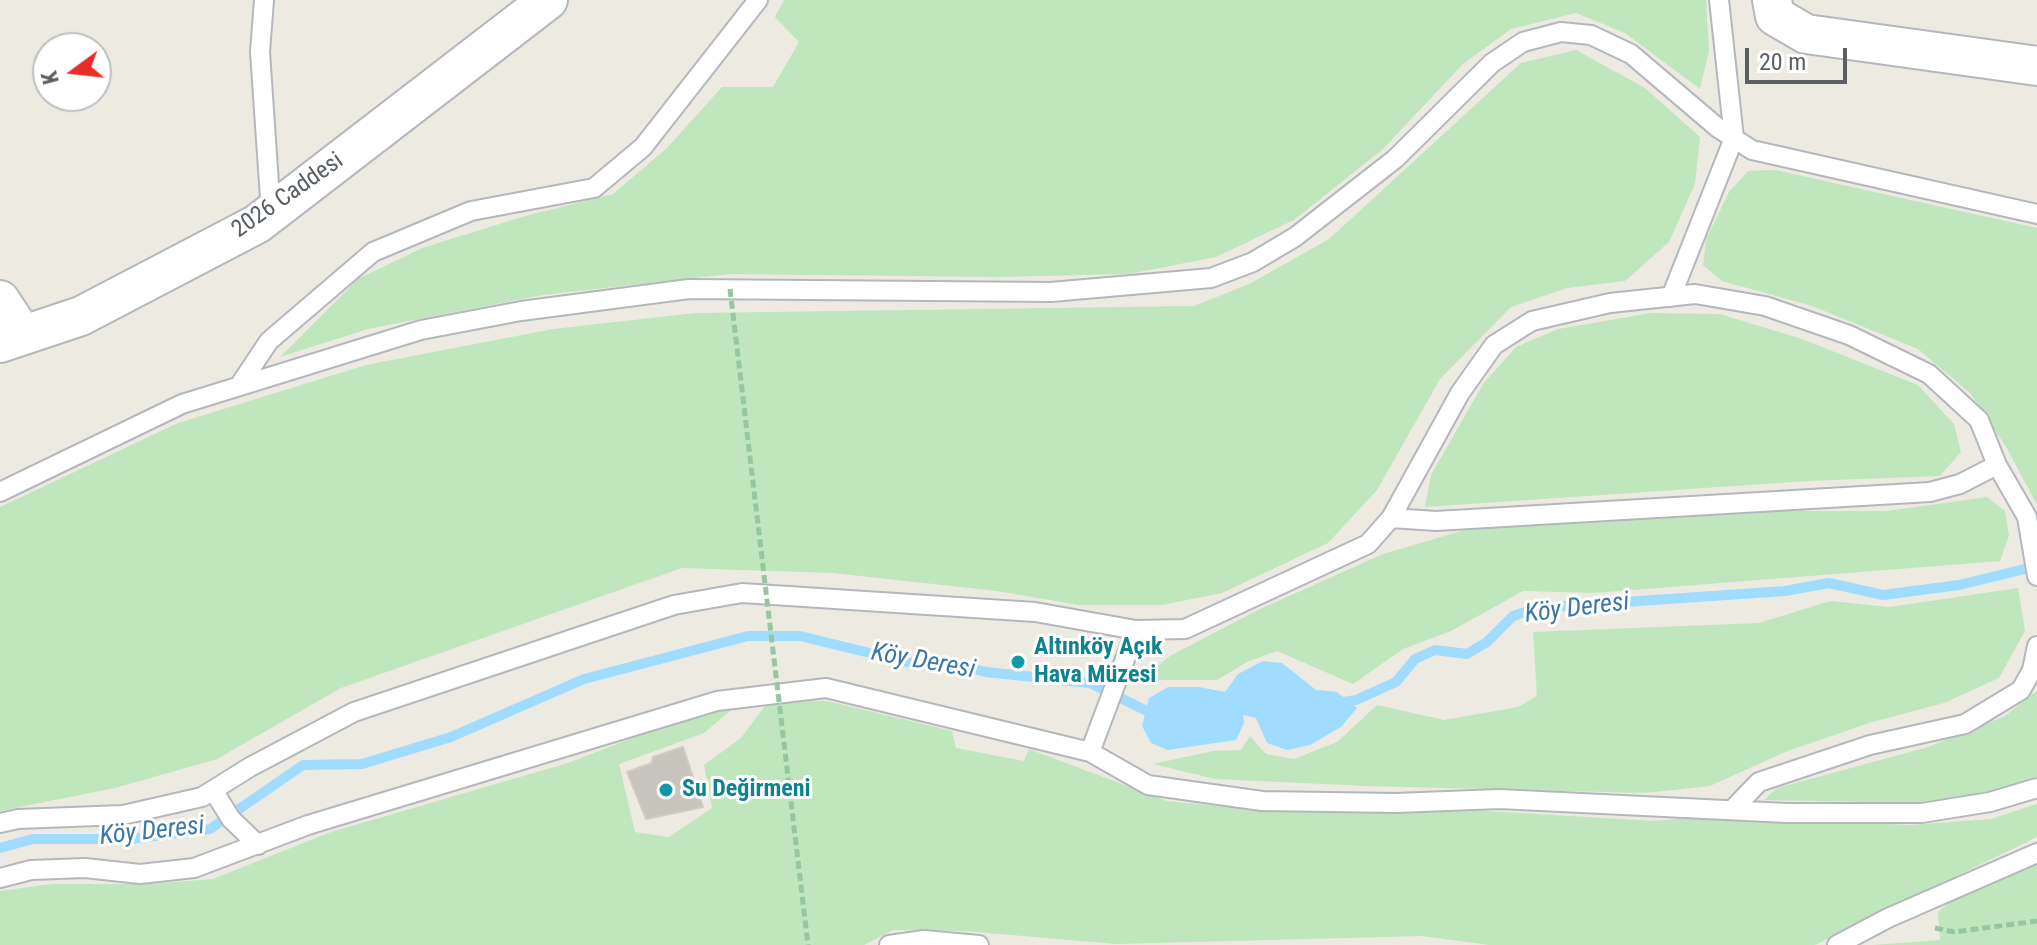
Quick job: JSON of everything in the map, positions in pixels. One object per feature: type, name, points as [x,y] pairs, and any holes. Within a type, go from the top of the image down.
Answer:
[{"type":"street","name":"2026 Caddesi","points":[[12,339],[81,316],[257,224],[548,0]]},
{"type":"street","points":[[1772,0],[1775,16],[1806,34],[2037,66]]},
{"type":"street","points":[[0,300],[12,339]]},
{"type":"lane","points":[[264,0],[260,52],[271,213]]},
{"type":"lane","points":[[239,386],[269,341],[373,252],[471,211],[594,188],[643,147],[758,0]]},
{"type":"lane","points":[[1671,297],[1734,138],[1719,0]]},
{"type":"lane","points":[[0,492],[182,404],[421,330],[521,311],[689,289],[1051,292],[1211,278],[1253,262],[1295,237],[1395,159],[1492,63],[1523,42],[1561,32],[1591,35],[1631,54],[1752,150],[2037,214]]},
{"type":"lane","points":[[0,823],[18,819],[123,815],[202,797],[354,712],[674,605],[742,593],[1035,612],[1136,630],[1185,629],[1368,544],[1391,518],[1460,393],[1494,345],[1532,321],[1610,303],[1695,294],[1765,306],[1849,335],[1929,374],[1979,420],[1997,465],[2027,517],[2037,576]]},
{"type":"lane","points":[[1391,518],[1436,521],[1930,492],[1960,484],[1997,465]]},
{"type":"lane","points":[[1090,752],[1136,630]]},
{"type":"lane","points":[[1733,809],[1759,782],[1870,745],[1965,724],[2021,690],[2032,670],[2037,646]]},
{"type":"lane","points":[[0,878],[31,870],[85,868],[140,874],[194,868],[308,825],[717,701],[826,688],[1090,752],[1148,785],[1262,801],[1396,803],[1499,799],[1922,813],[1990,802],[2037,788]]},
{"type":"lane","points":[[213,790],[231,819],[258,845]]},
{"type":"lane","points":[[1837,945],[1888,918],[2037,853]]},
{"type":"lane","points":[[889,945],[924,940],[979,945]]},
{"type":"path","points":[[730,289],[808,945]]},
{"type":"path","points":[[1888,918],[1954,932],[2037,921]]},
{"type":"green space","points":[[784,0],[1706,0],[1709,51],[1700,89],[1625,33],[1576,13],[1511,29],[1463,64],[1383,149],[1294,220],[1216,257],[1129,274],[998,277],[730,274],[543,295],[368,329],[280,357],[358,279],[422,248],[522,217],[613,194],[667,148],[722,87],[773,87],[799,42],[775,17]]},
{"type":"green space","points":[[1576,50],[1645,88],[1700,137],[1695,184],[1669,242],[1625,281],[1567,288],[1511,307],[1440,379],[1377,490],[1328,543],[1222,593],[1162,605],[1079,605],[997,591],[833,573],[682,568],[341,688],[217,759],[115,788],[0,811],[0,507],[178,423],[366,365],[553,329],[696,313],[1194,306],[1249,284],[1329,239],[1521,63]]},
{"type":"green space","points":[[1775,170],[2037,228],[2037,505],[2008,450],[1971,394],[1918,349],[1812,306],[1722,281],[1703,265],[1706,239],[1729,192],[1748,171]]},
{"type":"green space","points":[[1651,313],[1720,314],[1802,339],[1918,385],[1954,424],[1961,452],[1940,476],[1808,481],[1425,507],[1431,475],[1483,384],[1516,347],[1558,329]]},
{"type":"green space","points":[[1987,497],[2005,511],[2009,535],[2000,561],[1594,593],[1523,591],[1451,631],[1403,649],[1353,684],[1277,651],[1247,662],[1217,680],[1140,680],[1170,656],[1258,610],[1383,554],[1475,527],[1773,511],[1887,511]]},
{"type":"green space","points":[[2018,588],[2025,631],[1999,678],[1944,703],[1872,722],[1785,752],[1710,786],[1645,793],[1365,786],[1215,779],[1153,764],[1213,751],[1241,750],[1250,736],[1266,754],[1294,759],[1337,742],[1377,705],[1444,720],[1518,707],[1537,696],[1533,632],[1759,623],[1830,601],[1890,607]]},
{"type":"green space","points":[[2037,691],[2037,778],[1991,793],[1927,803],[1764,800],[1777,788],[1928,747],[2005,716]]},
{"type":"green space","points":[[790,701],[827,701],[952,731],[956,748],[1024,761],[1029,749],[1167,801],[1264,810],[1472,810],[1653,821],[1713,816],[1910,825],[1991,819],[2037,804],[2037,837],[1815,945],[1489,945],[1422,936],[1116,944],[964,931],[893,930],[864,945],[0,945],[0,891],[52,884],[146,884],[213,879],[331,832],[568,763],[648,732],[735,707],[704,733],[619,764],[635,832],[669,837],[712,808],[704,765],[741,738],[764,707]]},
{"type":"green space","points":[[2037,858],[2037,945],[1872,945],[1940,940],[1938,912],[1961,893]]},
{"type":"water","points":[[1263,661],[1282,663],[1316,690],[1337,692],[1357,708],[1341,727],[1310,745],[1287,750],[1267,743],[1256,718],[1243,715],[1244,723],[1236,740],[1168,750],[1151,743],[1142,726],[1149,698],[1168,687],[1199,687],[1225,692],[1238,674]]},
{"type":"building","name":"Su Değirmeni","points":[[683,747],[703,807],[646,819],[627,772],[652,763],[653,757]]},
{"type":"waterway","name":"Köy Deresi","points":[[1337,703],[1356,700],[1396,682],[1415,659],[1435,650],[1467,654],[1487,642],[1513,616],[1537,608],[1785,591],[1829,583],[1883,595],[1959,585],[2037,566]]},
{"type":"waterway","name":"Köy Deresi","points":[[0,848],[33,839],[130,839],[210,829],[303,765],[362,764],[451,737],[584,679],[748,636],[800,636],[915,664],[946,662],[986,672],[1090,683],[1149,712],[1159,712]]},
{"type":"place","name":"Altınköy Açık Hava Müzesi","points":[[1018,662]]},
{"type":"place","name":"Su Değirmeni","points":[[666,790]]}]
